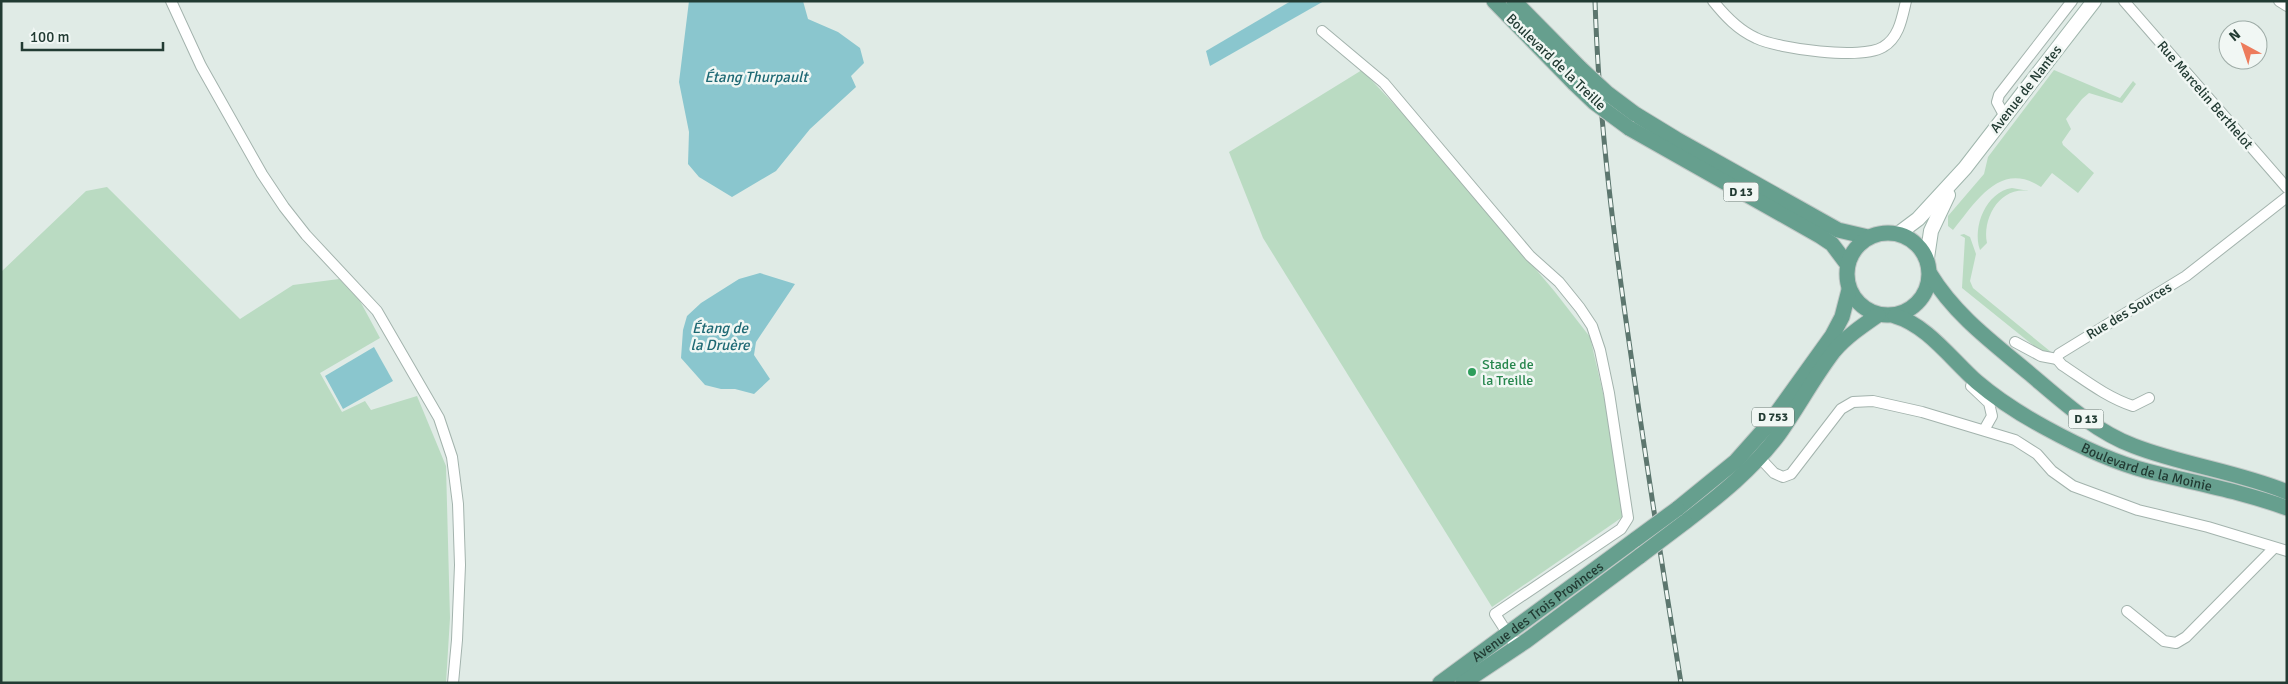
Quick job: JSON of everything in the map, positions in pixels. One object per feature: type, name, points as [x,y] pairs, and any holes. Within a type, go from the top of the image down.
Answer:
[{"type":"main road","name":"Boulevard de la Treille","points":[[1494,1],[1595,103],[1676,139],[1838,230],[1868,237]]},
{"type":"main road","name":"Boulevard de la Treille","points":[[1514,1],[1607,93],[1632,121],[1820,236],[1832,244],[1847,264]]},
{"type":"main road","name":"Avenue de Nantes","points":[[1898,234],[1918,219],[1958,177],[2094,1]]},
{"type":"main road","name":"Avenue de Nantes","points":[[1927,258],[1931,231],[1941,207],[1958,177]]},
{"type":"main road","points":[[1879,234],[1898,234],[1908,238],[1927,258],[1930,274],[1927,288],[1920,301],[1909,310],[1896,316],[1878,315],[1857,302],[1849,290],[1846,275],[1847,264],[1855,248],[1868,237],[1879,234]]},
{"type":"main road","name":"Boulevard de la Moinie","points":[[1930,274],[1951,306],[1972,326],[2068,406],[2103,432],[2132,446],[2163,457],[2283,490]]},
{"type":"main road","name":"Avenue des Trois Provinces","points":[[1440,683],[1677,509],[1736,461],[1768,425],[1832,336],[1842,317],[1849,290]]},
{"type":"main road","name":"D 753","points":[[1759,457],[1778,434],[1835,350],[1858,329],[1878,315]]},
{"type":"main road","name":"Boulevard de la Moinie","points":[[1896,316],[1918,325],[1979,383],[2019,412],[2048,429],[2107,457],[2146,471],[2234,492],[2287,508]]},
{"type":"main road","name":"Avenue des Trois Provinces","points":[[1463,683],[1526,641],[1685,522],[1733,483],[1759,457]]},
{"type":"street","points":[[171,1],[202,66],[262,174],[306,235],[377,311],[439,418],[452,457],[458,504],[460,565],[453,683]]},
{"type":"street","points":[[1713,1],[1730,21],[1758,40],[1787,47],[1853,53],[1874,51],[1889,42],[1901,24],[1906,1]]},
{"type":"street","points":[[2005,117],[1997,102],[1999,95],[2072,1]]},
{"type":"street","name":"Rue Marcelin Berthelot","points":[[2124,1],[2287,188]]},
{"type":"street","points":[[2279,1],[2287,6]]},
{"type":"street","points":[[1322,31],[1384,82],[1530,256],[1576,301],[1592,326],[1600,350],[1609,393],[1628,518],[1621,529],[1495,614],[1512,642],[1526,641]]},
{"type":"street","name":"Rue des Sources","points":[[2057,359],[2061,351],[2186,276],[2287,197]]},
{"type":"street","points":[[2015,342],[2041,356],[2057,359],[2101,392],[2121,402],[2132,406],[2149,398]]},
{"type":"street","points":[[1944,351],[1953,368],[1989,403],[1992,416],[1984,430]]},
{"type":"street","points":[[1759,457],[1774,473],[1782,477],[1791,474],[1841,409],[1853,402],[1874,401],[1922,412],[2015,440],[2038,454],[2052,471],[2073,486],[2138,510],[2208,527],[2287,551]]},
{"type":"street","points":[[2127,611],[2164,641],[2176,644],[2186,637],[2274,548]]},
{"type":"green space","name":"Stade de la Treille","points":[[1362,70],[1422,134],[1555,292],[1590,337],[1606,406],[1624,516],[1492,607],[1263,238],[1229,152]]},
{"type":"green space","points":[[2054,70],[2120,98],[2133,81],[2136,84],[2122,103],[2089,93],[2066,119],[2071,129],[2062,142],[2063,145],[2094,173],[2078,193],[2052,173],[2041,187],[2026,180],[2013,178],[2001,181],[1980,197],[1953,230],[1948,226],[1948,216],[1984,174],[1988,157]]},
{"type":"green space","points":[[107,187],[240,319],[293,285],[339,279],[360,301],[380,338],[320,373],[342,412],[365,401],[371,410],[417,396],[446,466],[450,618],[446,683],[1,683],[1,272],[86,191]]},
{"type":"green space","points":[[2012,188],[2029,191],[2019,191],[2010,194],[1995,206],[1987,224],[1987,243],[1980,250],[1978,231],[1983,212],[1995,196]]},
{"type":"green space","points":[[1964,234],[1970,237],[1976,254],[1970,281],[1973,288],[2051,352],[2045,355],[1962,288],[1965,238],[1960,235]]},
{"type":"water","name":"Étang Thurpault","points":[[689,1],[803,1],[808,19],[838,32],[860,48],[864,63],[851,76],[856,87],[810,129],[776,171],[732,197],[699,177],[688,164],[689,132],[679,82]]},
{"type":"water","points":[[1291,1],[1324,1],[1210,66],[1206,51]]},
{"type":"water","name":"Étang de la Druère","points":[[760,273],[795,284],[756,342],[754,355],[770,379],[754,394],[705,385],[681,358],[683,330],[687,316],[701,303],[739,279]]},
{"type":"water","points":[[374,347],[393,381],[343,409],[325,376]]},
{"type":"railway","points":[[1595,1],[1600,94],[1614,232],[1644,448],[1681,683]]},
{"type":"place","name":"Stade de la Treille","points":[[1472,372]]}]
